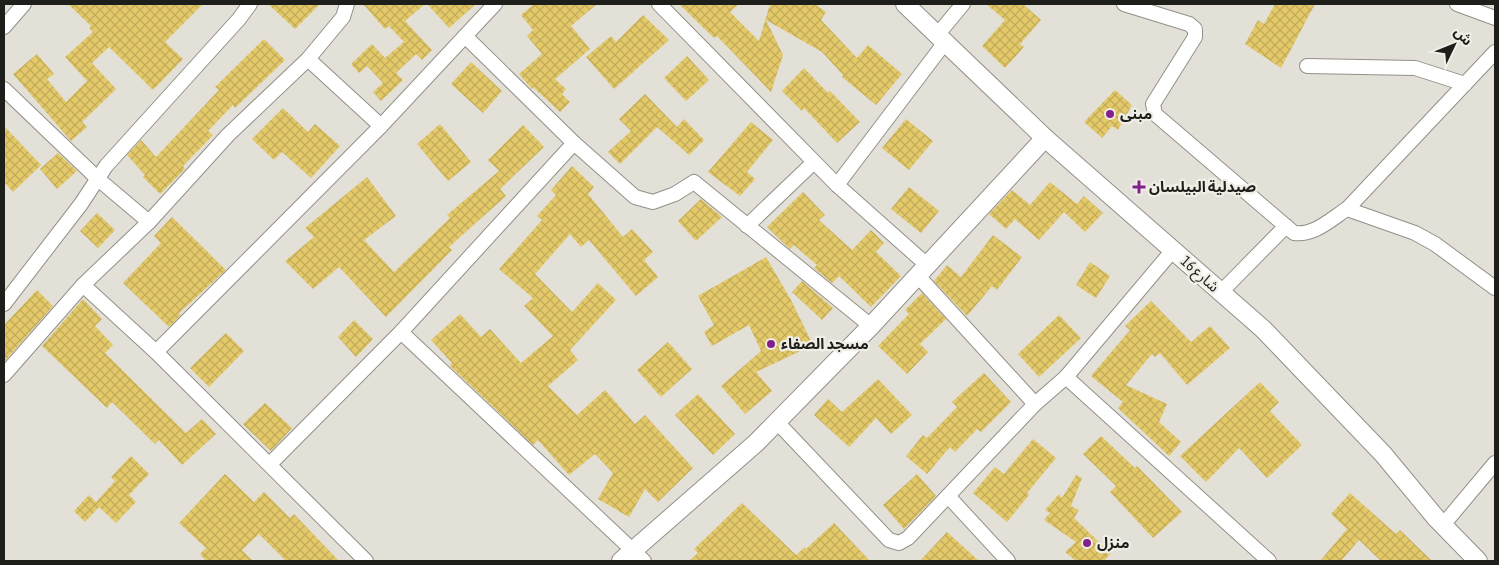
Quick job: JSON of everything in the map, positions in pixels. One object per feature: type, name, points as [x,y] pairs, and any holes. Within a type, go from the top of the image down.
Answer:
[{"type":"street","points":[[4,27],[24,4]]},
{"type":"street","points":[[4,304],[115,155],[239,19],[250,4]]},
{"type":"street","points":[[4,375],[54,315],[150,222],[228,135],[308,60],[343,17],[347,4]]},
{"type":"street","points":[[156,352],[381,126],[495,4]]},
{"type":"street","points":[[659,4],[922,270],[1035,404]]},
{"type":"street","name":"شارع 16","points":[[905,4],[1045,138],[1263,329],[1315,381],[1382,454],[1443,526],[1478,561]]},
{"type":"street","points":[[837,185],[942,38],[963,4]]},
{"type":"street","points":[[1124,4],[1189,24],[1196,29],[1195,37],[1153,104],[1155,114],[1294,233],[1312,232],[1346,209],[1495,52]]},
{"type":"street","points":[[1457,4],[1495,18]]},
{"type":"street","points":[[465,36],[574,143],[635,197],[653,202],[675,194],[694,182],[871,326]]},
{"type":"street","points":[[308,60],[381,126]]},
{"type":"street","points":[[1308,66],[1415,68],[1465,84]]},
{"type":"street","points":[[4,89],[98,179],[150,222]]},
{"type":"street","points":[[402,332],[633,557],[777,422],[871,326],[1045,138]]},
{"type":"street","points":[[270,464],[402,332],[574,143]]},
{"type":"street","points":[[747,226],[814,162]]},
{"type":"street","points":[[1346,209],[1415,233],[1435,244],[1495,288]]},
{"type":"street","points":[[1220,293],[1286,226]]},
{"type":"street","points":[[777,422],[889,540],[899,543],[908,538],[1035,404],[1066,376],[1173,250]]},
{"type":"street","points":[[83,285],[156,352],[366,561]]},
{"type":"street","points":[[1066,376],[1269,561]]},
{"type":"street","points":[[1443,526],[1495,463]]},
{"type":"street","points":[[948,496],[1008,561]]},
{"type":"building","points":[[68,4],[203,4],[165,42],[183,59],[153,90],[109,47],[92,63],[116,89],[82,122],[87,127],[71,141],[13,74],[37,54],[54,74],[47,79],[66,102],[87,81],[65,57],[93,32],[89,28],[91,26]]},
{"type":"building","points":[[268,4],[320,4],[295,29]]},
{"type":"building","points":[[363,4],[425,4],[405,21],[432,50],[422,60],[416,54],[396,73],[403,80],[381,101],[373,92],[383,83],[367,66],[359,73],[351,64],[372,44],[385,58],[404,42],[389,26],[385,29]]},
{"type":"building","points":[[427,4],[476,4],[449,28]]},
{"type":"building","points":[[534,4],[597,4],[571,26],[590,49],[555,79],[566,89],[562,94],[570,102],[560,112],[533,87],[532,89],[519,74],[542,54],[527,36],[533,30],[521,15]]},
{"type":"building","points":[[679,4],[739,4],[730,12],[759,41],[770,4],[815,4],[826,12],[821,20],[857,58],[868,45],[902,74],[876,105],[842,77],[843,75],[822,52],[766,20],[783,55],[771,92],[717,36],[714,38]]},
{"type":"building","points":[[986,4],[1023,4],[1041,20],[1020,44],[1024,47],[1005,68],[982,46],[1005,20]]},
{"type":"building","points":[[1275,4],[1315,4],[1281,68],[1245,44],[1258,20],[1264,24]]},
{"type":"building","points":[[643,15],[669,40],[614,89],[586,57],[611,36],[616,42]]},
{"type":"building","points":[[264,39],[285,60],[235,108],[233,105],[208,131],[213,135],[183,166],[185,169],[160,194],[143,177],[145,175],[127,155],[141,140],[156,157],[219,90],[215,87]]},
{"type":"building","points":[[687,56],[709,80],[686,101],[664,78]]},
{"type":"building","points":[[471,62],[502,91],[483,113],[451,84]]},
{"type":"building","points":[[804,68],[860,122],[837,143],[804,108],[802,111],[782,91]]},
{"type":"building","name":"مبنى","points":[[1115,90],[1132,105],[1118,130],[1112,126],[1102,138],[1084,122]]},
{"type":"building","points":[[645,94],[677,127],[684,119],[704,140],[689,155],[657,127],[620,164],[608,152],[631,131],[619,119]]},
{"type":"building","points":[[283,108],[308,132],[315,124],[340,146],[311,178],[282,152],[274,160],[252,139]]},
{"type":"building","points":[[906,119],[933,141],[909,170],[882,148]]},
{"type":"building","points":[[751,122],[773,140],[747,172],[755,179],[740,196],[708,172]]},
{"type":"building","points":[[440,124],[471,162],[448,181],[417,144]]},
{"type":"building","points":[[523,125],[544,147],[500,189],[506,196],[449,247],[452,250],[386,317],[339,267],[313,289],[285,261],[314,237],[305,228],[367,177],[396,216],[364,240],[394,272],[450,218],[447,215],[499,171],[488,160]]},
{"type":"building","points":[[4,126],[41,165],[13,192],[4,182]]},
{"type":"building","points":[[58,153],[77,171],[57,189],[40,169]]},
{"type":"building","points":[[572,166],[594,187],[588,194],[623,237],[632,229],[653,252],[644,260],[658,277],[636,296],[589,240],[581,247],[570,234],[535,274],[572,312],[598,283],[616,300],[570,350],[578,360],[548,386],[577,415],[605,390],[635,424],[645,415],[693,468],[658,502],[645,489],[629,517],[598,499],[613,473],[595,454],[569,475],[538,440],[533,445],[450,366],[452,363],[431,340],[460,314],[481,337],[490,329],[521,363],[553,336],[524,306],[533,298],[499,269],[542,220],[537,216],[556,195],[551,190]]},
{"type":"building","points":[[1050,182],[1077,204],[1084,196],[1103,213],[1085,232],[1064,212],[1039,240],[1015,219],[1006,229],[989,214],[1012,190],[1030,205]]},
{"type":"building","points":[[909,187],[939,211],[921,233],[891,209]]},
{"type":"building","points":[[803,192],[825,215],[819,220],[852,250],[871,230],[884,243],[876,252],[901,276],[871,307],[839,276],[832,283],[814,268],[817,265],[794,245],[790,249],[767,227]]},
{"type":"building","points":[[701,199],[722,217],[696,241],[678,221]]},
{"type":"building","points":[[97,213],[115,230],[98,248],[80,231]]},
{"type":"building","points":[[172,217],[226,270],[179,313],[181,315],[169,327],[123,283],[161,243],[154,236]]},
{"type":"building","points":[[993,235],[1022,257],[997,290],[992,286],[967,316],[934,281],[947,265],[961,277]]},
{"type":"building","points":[[766,257],[791,300],[813,345],[756,372],[772,391],[745,414],[721,386],[761,351],[749,325],[712,346],[704,332],[714,325],[698,296]]},
{"type":"building","points":[[1090,262],[1110,276],[1096,298],[1076,285]]},
{"type":"building","points":[[802,281],[833,308],[822,320],[792,292]]},
{"type":"building","points":[[37,290],[53,306],[4,362],[4,325]]},
{"type":"building","points":[[922,293],[946,319],[920,344],[928,352],[907,374],[878,346],[909,314],[905,310]]},
{"type":"building","points":[[83,299],[102,319],[95,326],[113,345],[105,353],[186,433],[202,419],[216,434],[182,465],[159,440],[155,444],[112,402],[107,408],[42,346]]},
{"type":"building","points":[[1151,301],[1191,342],[1210,326],[1230,348],[1187,385],[1160,353],[1155,357],[1152,354],[1126,385],[1167,404],[1159,422],[1181,442],[1169,456],[1118,408],[1123,402],[1091,376],[1130,330],[1125,326]]},
{"type":"building","points":[[1059,315],[1081,338],[1039,377],[1018,354]]},
{"type":"building","points":[[354,320],[373,339],[356,357],[338,337]]},
{"type":"building","points":[[226,333],[244,351],[209,387],[190,368]]},
{"type":"building","points":[[668,342],[692,369],[661,397],[637,370]]},
{"type":"building","points":[[984,373],[1011,402],[981,432],[977,429],[955,452],[950,447],[927,474],[906,456],[923,435],[927,438],[957,407],[952,402]]},
{"type":"building","points":[[878,379],[912,415],[891,434],[876,418],[849,447],[814,415],[828,399],[842,412]]},
{"type":"building","points":[[1260,382],[1279,402],[1270,411],[1302,445],[1267,478],[1239,448],[1206,482],[1180,456]]},
{"type":"building","points":[[698,394],[735,434],[713,455],[675,415]]},
{"type":"building","points":[[265,403],[292,428],[271,451],[243,424]]},
{"type":"building","points":[[1101,436],[1135,468],[1137,466],[1182,512],[1153,538],[1110,492],[1116,486],[1083,454]]},
{"type":"building","points":[[1033,439],[1056,458],[1027,493],[1029,495],[1007,522],[973,493],[995,467],[1004,474]]},
{"type":"building","points":[[131,456],[149,474],[129,495],[136,502],[116,523],[99,507],[85,522],[74,511],[89,495],[96,502],[115,481],[111,477]]},
{"type":"building","points":[[225,474],[254,502],[264,492],[290,518],[294,514],[339,561],[286,561],[259,534],[242,550],[253,561],[206,561],[200,554],[206,548],[179,523]]},
{"type":"building","points":[[917,474],[936,496],[904,529],[883,505]]},
{"type":"building","points":[[1076,475],[1082,478],[1071,506],[1079,510],[1074,518],[1102,545],[1105,542],[1112,552],[1104,561],[1076,561],[1065,552],[1076,542],[1044,520],[1050,513],[1045,510],[1059,494],[1062,498]]},
{"type":"building","points":[[1350,493],[1396,534],[1400,530],[1432,561],[1381,561],[1359,540],[1341,561],[1320,561],[1347,529],[1331,514]]},
{"type":"building","points":[[742,503],[796,555],[805,547],[806,549],[834,523],[870,561],[689,561],[698,553],[694,549]]},
{"type":"building","points":[[947,532],[979,561],[920,561]]},
{"type":"place","name":"مبنى","points":[[1110,114]]},
{"type":"place","name":"صيدلية البيلسان","points":[[1139,187]]},
{"type":"place","name":"مسجد الصفاء","points":[[771,344]]},
{"type":"place","name":"منزل","points":[[1087,543]]}]
